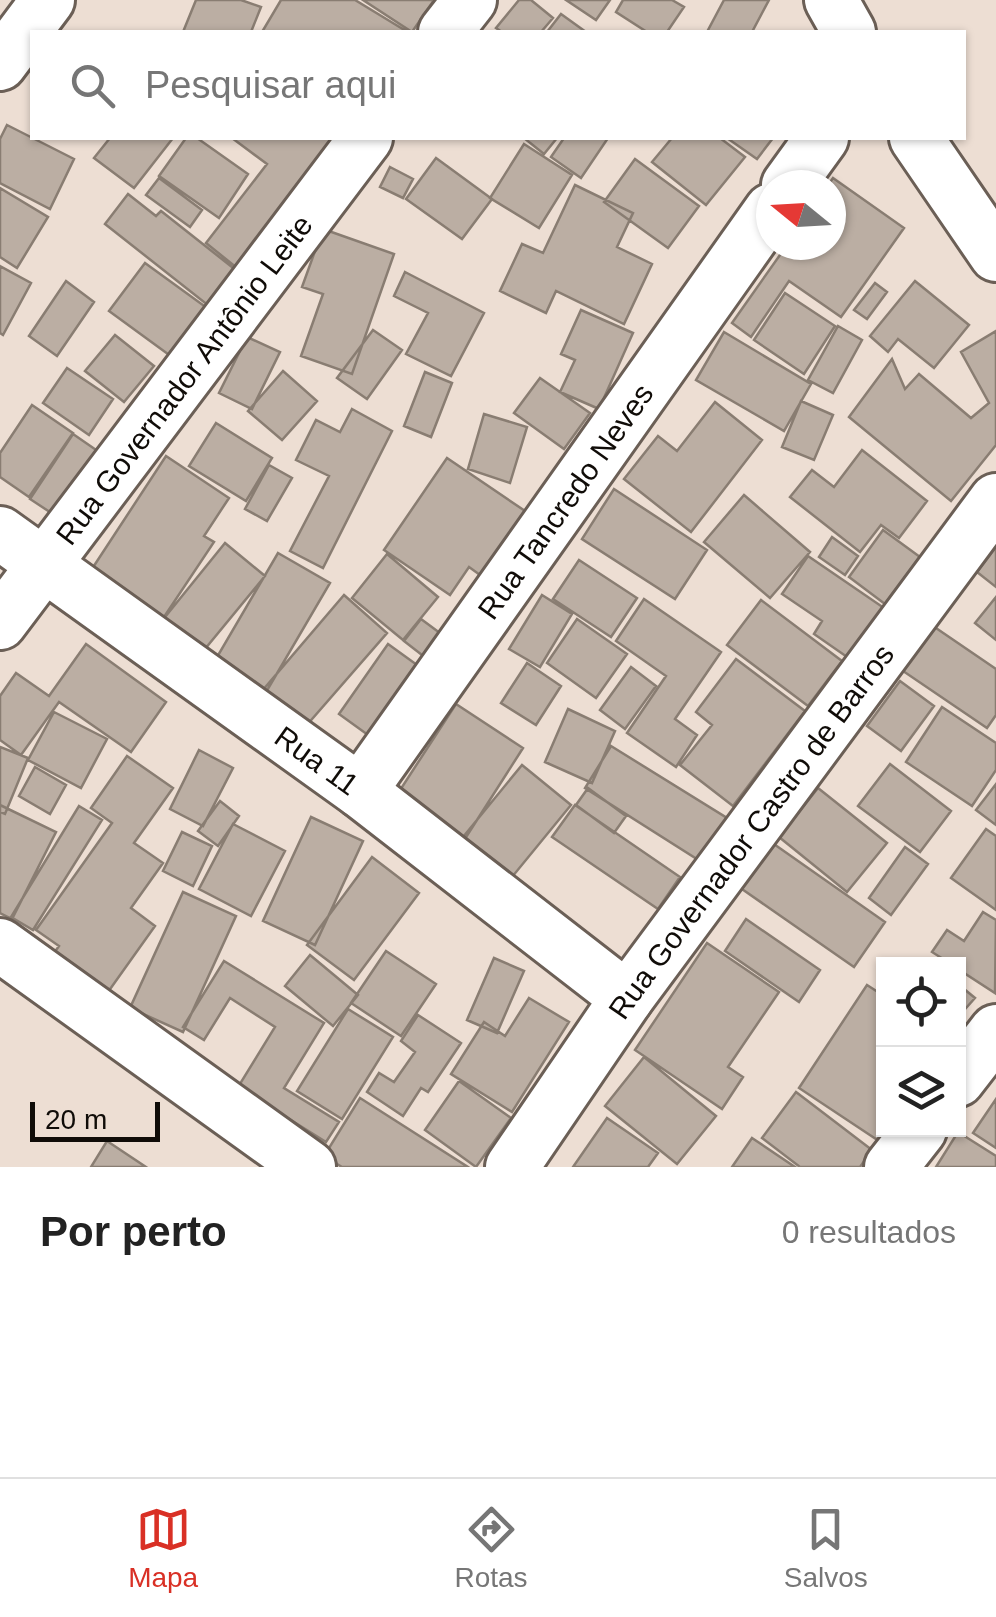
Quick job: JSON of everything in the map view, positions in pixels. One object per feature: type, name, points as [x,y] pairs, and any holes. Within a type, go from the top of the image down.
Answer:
[{"type":"street","points":[[0,64],[48,0]]},
{"type":"street","points":[[448,30],[470,0]]},
{"type":"street","points":[[831,0],[848,30]]},
{"type":"street","name":"Rua Governador Antônio Leite","points":[[0,623],[364,140]]},
{"type":"street","points":[[799,170],[821,140]]},
{"type":"street","points":[[917,140],[996,254]]},
{"type":"street","name":"Rua Tancredo Neves","points":[[360,791],[756,231]]},
{"type":"street","name":"Rua Governador Castro de Barros","points":[[512,1167],[628,998],[996,500]]},
{"type":"street","name":"Rua 11","points":[[0,533],[360,791],[628,998]]},
{"type":"street","points":[[0,945],[309,1167]]},
{"type":"street","points":[[966,1070],[996,1031]]},
{"type":"street","points":[[891,1167],[915,1137]]},
{"type":"building","points":[[196,0],[241,0],[261,7],[252,30],[184,30]]},
{"type":"building","points":[[281,0],[355,0],[404,30],[263,30]]},
{"type":"building","points":[[363,0],[434,0],[413,30]]},
{"type":"building","points":[[519,0],[531,0],[553,18],[543,30],[496,28]]},
{"type":"building","points":[[566,0],[610,0],[596,20]]},
{"type":"building","points":[[623,0],[672,0],[684,7],[668,30],[644,30],[616,12]]},
{"type":"building","points":[[724,0],[769,0],[753,30],[708,30]]},
{"type":"building","points":[[561,14],[583,30],[549,30]]},
{"type":"building","points":[[7,125],[74,159],[50,209],[0,183],[0,139]]},
{"type":"building","points":[[108,140],[171,140],[134,188],[94,158]]},
{"type":"building","points":[[185,140],[200,140],[248,174],[219,218],[159,176]]},
{"type":"building","points":[[235,140],[334,140],[237,268],[206,243],[267,164]]},
{"type":"building","points":[[526,140],[555,140],[544,154]]},
{"type":"building","points":[[563,140],[607,140],[581,178],[551,157]]},
{"type":"building","points":[[670,140],[723,140],[745,157],[706,205],[652,162]]},
{"type":"building","points":[[730,140],[771,140],[757,159]]},
{"type":"building","points":[[524,144],[572,175],[539,228],[490,198]]},
{"type":"building","points":[[436,158],[492,199],[462,239],[406,199]]},
{"type":"building","points":[[635,159],[699,206],[668,248],[604,202]]},
{"type":"building","points":[[390,167],[413,179],[403,198],[380,187]]},
{"type":"building","points":[[159,178],[202,210],[190,227],[146,195]]},
{"type":"building","points":[[575,185],[633,213],[617,247],[652,264],[624,324],[556,291],[546,313],[500,291],[522,244],[543,253]]},
{"type":"building","points":[[846,187],[904,228],[841,317],[789,281],[751,337],[732,323],[776,260],[846,260]]},
{"type":"building","points":[[0,188],[48,217],[17,268],[0,257]]},
{"type":"building","points":[[128,194],[156,216],[161,211],[237,271],[209,306],[105,224]]},
{"type":"building","points":[[323,229],[394,254],[352,374],[301,356],[323,294],[302,287]]},
{"type":"building","points":[[145,263],[207,308],[172,357],[109,311]]},
{"type":"building","points":[[0,266],[31,283],[3,335],[0,333]]},
{"type":"building","points":[[405,272],[484,313],[451,376],[406,354],[428,313],[394,296]]},
{"type":"building","points":[[66,281],[94,302],[57,356],[29,336]]},
{"type":"building","points":[[915,281],[969,325],[934,368],[898,339],[888,352],[870,336]]},
{"type":"building","points":[[875,283],[887,292],[867,319],[854,310]]},
{"type":"building","points":[[785,293],[835,326],[804,374],[754,340]]},
{"type":"building","points":[[581,310],[633,333],[599,409],[560,392],[575,360],[561,354]]},
{"type":"building","points":[[838,326],[862,340],[833,393],[808,380]]},
{"type":"building","points":[[373,330],[402,350],[367,399],[337,378]]},
{"type":"building","points":[[996,331],[996,445],[951,501],[849,417],[892,359],[905,389],[919,374],[971,418],[989,403],[961,352]]},
{"type":"building","points":[[724,332],[811,384],[784,431],[696,380]]},
{"type":"building","points":[[115,335],[154,366],[124,402],[85,371]]},
{"type":"building","points":[[247,337],[280,352],[252,409],[219,393]]},
{"type":"building","points":[[67,368],[113,399],[89,435],[43,403]]},
{"type":"building","points":[[283,371],[317,401],[282,440],[248,411]]},
{"type":"building","points":[[425,372],[452,383],[431,437],[404,426]]},
{"type":"building","points":[[540,378],[590,413],[564,449],[514,413]]},
{"type":"building","points":[[801,401],[833,415],[814,460],[782,447]]},
{"type":"building","points":[[715,402],[762,440],[691,532],[624,479],[658,436],[677,451]]},
{"type":"building","points":[[32,405],[73,433],[29,497],[0,477],[0,453]]},
{"type":"building","points":[[352,409],[392,431],[323,568],[290,551],[329,476],[296,460],[316,420],[340,432]]},
{"type":"building","points":[[484,414],[527,427],[510,483],[468,469]]},
{"type":"building","points":[[216,423],[272,458],[246,501],[189,466]]},
{"type":"building","points":[[73,434],[102,454],[59,518],[30,499]]},
{"type":"building","points":[[862,450],[927,501],[899,538],[881,525],[860,552],[790,497],[812,470],[834,487]]},
{"type":"building","points":[[166,456],[229,498],[204,536],[214,542],[158,626],[86,578]]},
{"type":"building","points":[[447,458],[531,515],[487,580],[469,567],[450,595],[384,550]]},
{"type":"building","points":[[269,465],[292,478],[267,521],[245,509]]},
{"type":"building","points":[[614,489],[707,550],[675,599],[582,539]]},
{"type":"building","points":[[744,495],[810,552],[770,598],[704,542]]},
{"type":"building","points":[[883,530],[920,557],[885,604],[849,577]]},
{"type":"building","points":[[832,537],[858,556],[845,575],[819,557]]},
{"type":"building","points":[[225,543],[265,576],[200,655],[161,622]]},
{"type":"building","points":[[996,547],[996,587],[977,572]]},
{"type":"building","points":[[278,553],[330,583],[262,699],[210,669]]},
{"type":"building","points":[[387,554],[438,597],[403,640],[352,598]]},
{"type":"building","points":[[808,556],[884,608],[850,659],[814,634],[822,621],[782,594]]},
{"type":"building","points":[[579,560],[637,598],[611,637],[553,599]]},
{"type":"building","points":[[344,595],[387,633],[299,734],[257,697]]},
{"type":"building","points":[[542,595],[572,614],[540,667],[509,649]]},
{"type":"building","points":[[996,597],[996,640],[975,623]]},
{"type":"building","points":[[644,599],[721,652],[675,719],[697,735],[676,767],[627,733],[666,676],[616,641]]},
{"type":"building","points":[[761,600],[842,661],[808,706],[727,645]]},
{"type":"building","points":[[421,619],[448,639],[431,662],[404,641]]},
{"type":"building","points":[[577,619],[627,654],[596,698],[547,663]]},
{"type":"building","points":[[933,626],[996,669],[996,715],[987,728],[903,671]]},
{"type":"building","points":[[86,644],[166,702],[131,752],[59,702],[21,755],[0,740],[0,696],[16,673],[49,696]]},
{"type":"building","points":[[388,644],[424,670],[375,740],[339,714]]},
{"type":"building","points":[[736,659],[805,711],[733,806],[680,765],[712,725],[696,712]]},
{"type":"building","points":[[527,663],[561,686],[536,725],[501,703]]},
{"type":"building","points":[[631,667],[656,686],[625,729],[600,710]]},
{"type":"building","points":[[900,681],[934,706],[901,751],[867,726]]},
{"type":"building","points":[[456,704],[523,748],[461,845],[391,804]]},
{"type":"building","points":[[942,707],[996,743],[996,770],[972,806],[906,762]]},
{"type":"building","points":[[568,709],[615,731],[592,783],[545,762]]},
{"type":"building","points":[[54,712],[107,739],[81,788],[28,760]]},
{"type":"building","points":[[611,746],[727,818],[700,861],[585,788]]},
{"type":"building","points":[[0,747],[28,758],[5,814],[0,812]]},
{"type":"building","points":[[199,750],[233,768],[203,826],[170,809]]},
{"type":"building","points":[[127,756],[173,788],[134,843],[163,863],[131,908],[155,926],[108,992],[54,953],[59,946],[36,930],[112,823],[91,808]]},
{"type":"building","points":[[890,764],[951,811],[920,852],[858,806]]},
{"type":"building","points":[[522,765],[571,805],[503,888],[454,848]]},
{"type":"building","points":[[35,767],[66,785],[50,814],[19,796]]},
{"type":"building","points":[[996,784],[996,825],[976,810]]},
{"type":"building","points":[[588,788],[626,816],[614,833],[576,805]]},
{"type":"building","points":[[818,788],[887,843],[847,892],[779,837]]},
{"type":"building","points":[[220,801],[239,816],[218,846],[198,831]]},
{"type":"building","points":[[0,805],[56,832],[12,919],[0,913]]},
{"type":"building","points":[[575,805],[680,877],[658,909],[552,837]]},
{"type":"building","points":[[79,806],[102,820],[33,930],[11,917]]},
{"type":"building","points":[[311,817],[363,841],[315,945],[263,921]]},
{"type":"building","points":[[233,824],[285,851],[251,916],[199,889]]},
{"type":"building","points":[[986,829],[996,836],[996,910],[951,878]]},
{"type":"building","points":[[182,832],[212,846],[193,886],[163,871]]},
{"type":"building","points":[[771,842],[885,922],[854,967],[739,887]]},
{"type":"building","points":[[905,847],[928,864],[891,915],[869,898]]},
{"type":"building","points":[[372,857],[419,893],[354,980],[307,945]]},
{"type":"building","points":[[183,892],[236,916],[183,1032],[130,1008]]},
{"type":"building","points":[[983,912],[996,920],[995,993],[966,974],[966,957],[940,957],[932,952],[947,930],[964,941]]},
{"type":"building","points":[[746,919],[820,970],[799,1002],[725,951]]},
{"type":"building","points":[[707,943],[779,992],[728,1067],[743,1077],[722,1109],[635,1050]]},
{"type":"building","points":[[386,951],[436,984],[401,1036],[351,1003]]},
{"type":"building","points":[[310,955],[358,995],[333,1026],[285,986]]},
{"type":"building","points":[[494,958],[524,971],[497,1033],[467,1020]]},
{"type":"building","points":[[224,961],[324,1023],[284,1088],[339,1122],[326,1142],[238,1087],[275,1027],[230,998],[204,1040],[183,1027]]},
{"type":"building","points":[[867,985],[876,991],[876,1137],[899,1137],[891,1149],[799,1088]]},
{"type":"building","points":[[966,991],[975,998],[966,1008]]},
{"type":"building","points":[[529,998],[569,1022],[512,1112],[451,1074],[484,1022],[505,1036]]},
{"type":"building","points":[[348,1009],[393,1037],[342,1119],[297,1091]]},
{"type":"building","points":[[418,1015],[461,1043],[428,1092],[421,1088],[403,1116],[367,1092],[379,1073],[394,1082],[415,1052],[401,1041]]},
{"type":"building","points":[[644,1057],[716,1116],[677,1164],[605,1106]]},
{"type":"building","points":[[459,1081],[511,1118],[476,1167],[425,1130]]},
{"type":"building","points":[[796,1092],[872,1150],[860,1167],[800,1167],[762,1138]]},
{"type":"building","points":[[360,1098],[468,1167],[342,1167],[324,1156]]},
{"type":"building","points":[[996,1099],[996,1148],[973,1133]]},
{"type":"building","points":[[607,1118],[658,1153],[648,1167],[573,1167]]},
{"type":"building","points":[[955,1137],[966,1137],[996,1156],[996,1167],[936,1167]]},
{"type":"building","points":[[752,1138],[795,1167],[732,1167]]},
{"type":"building","points":[[107,1141],[146,1167],[91,1167]]}]
